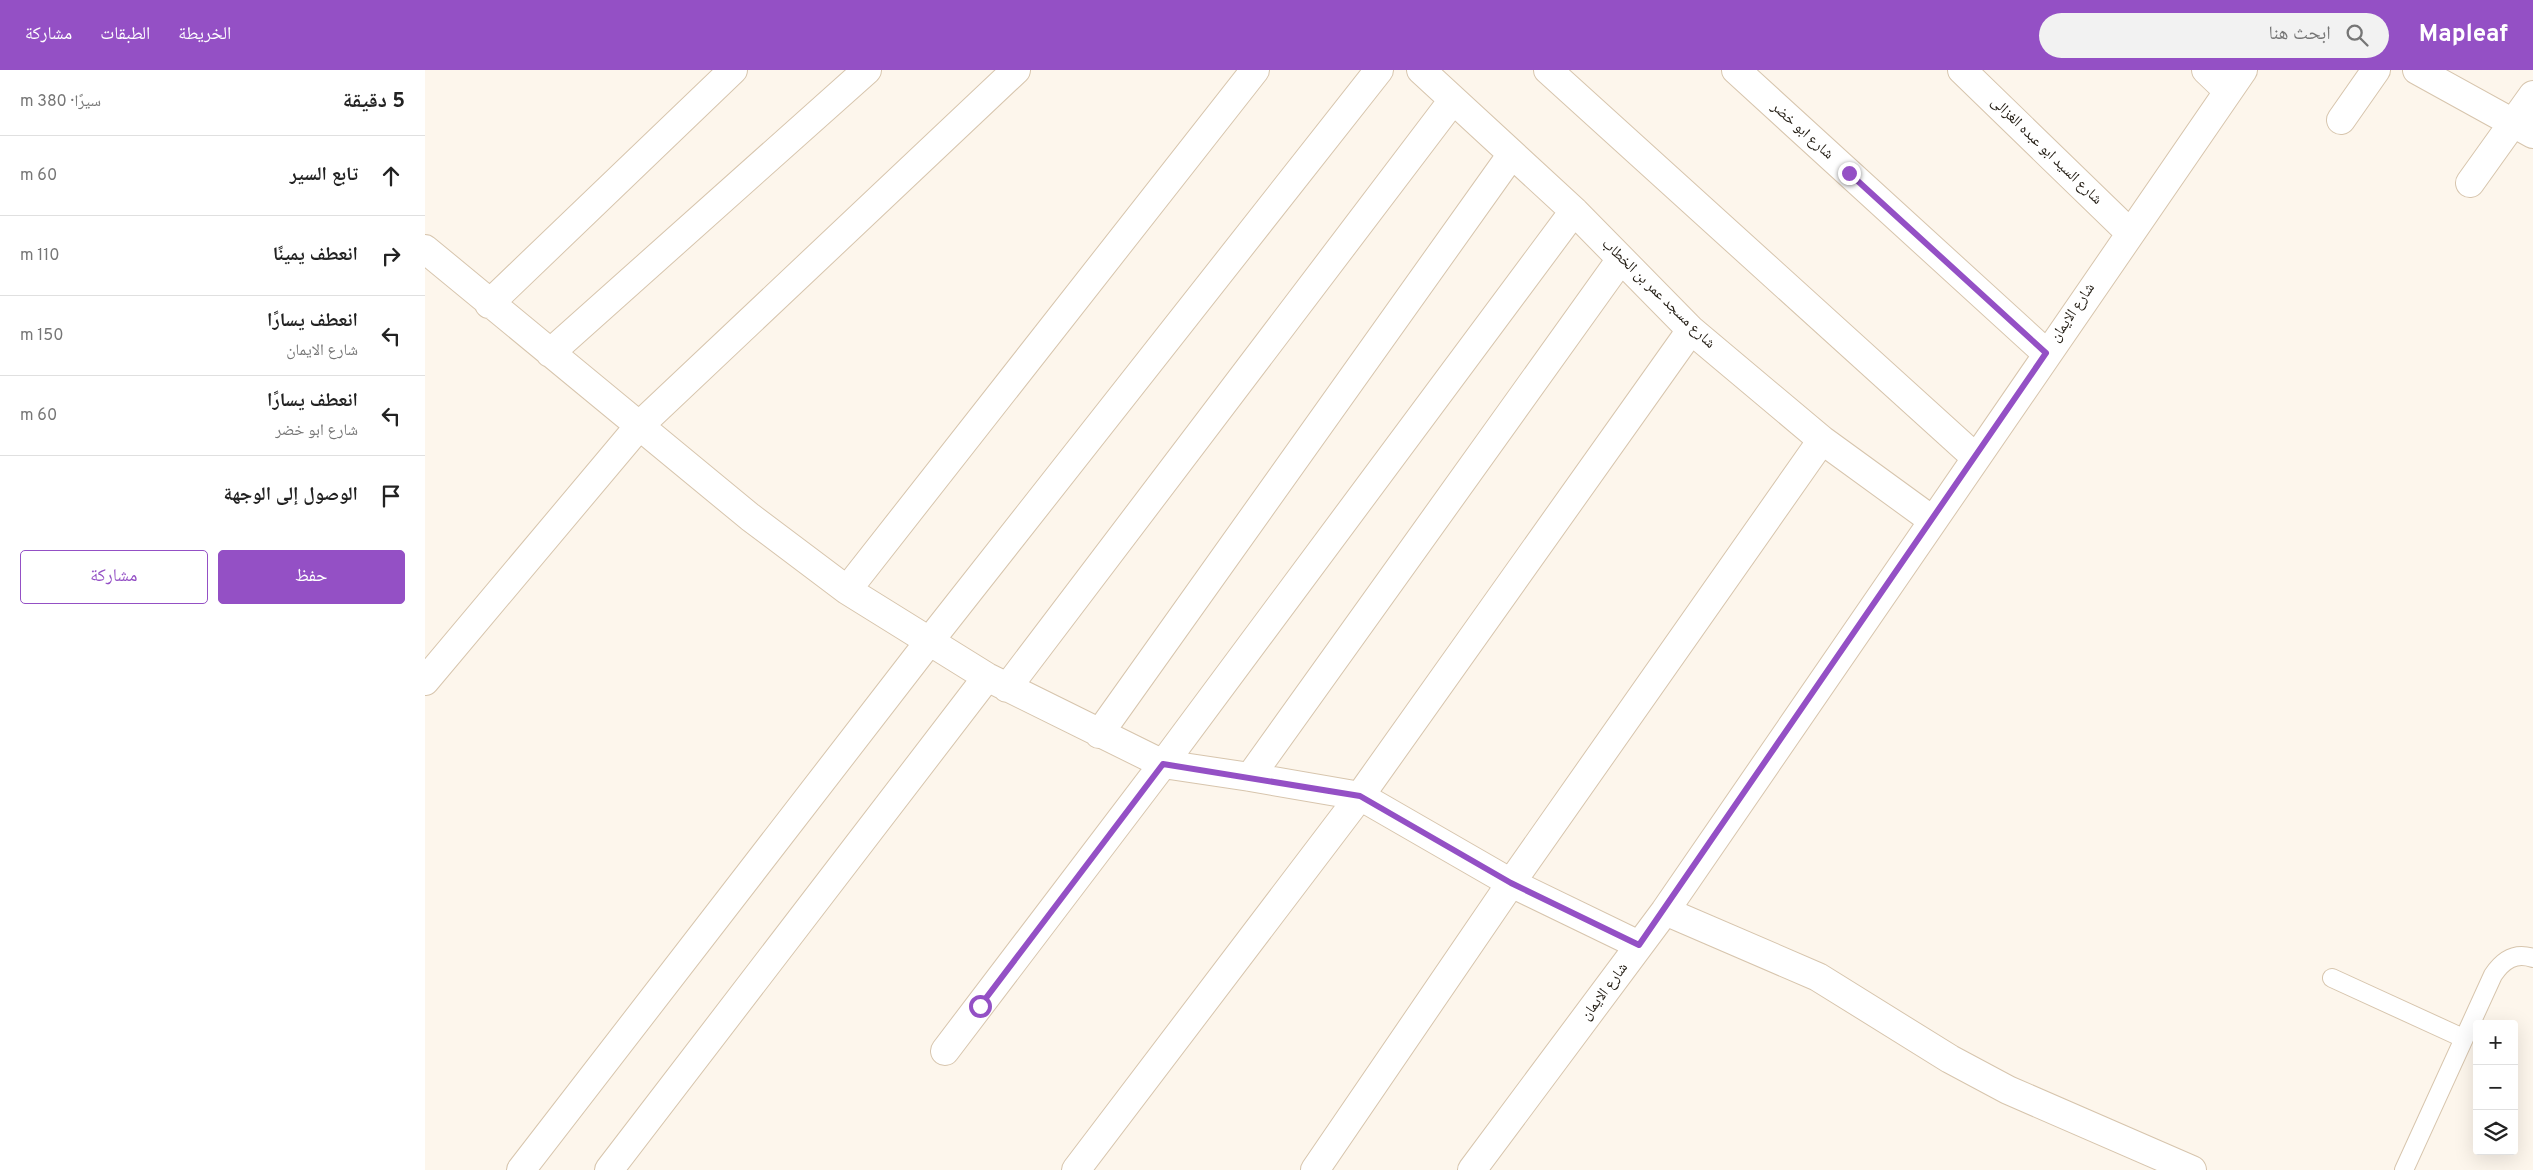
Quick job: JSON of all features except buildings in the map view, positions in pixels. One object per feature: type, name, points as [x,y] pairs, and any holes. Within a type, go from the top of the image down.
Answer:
[{"type":"street","points":[[489,304],[733,70]]},
{"type":"street","points":[[550,353],[867,70]]},
{"type":"street","points":[[425,680],[640,425],[1016,70]]},
{"type":"street","points":[[847,590],[1255,70]]},
{"type":"street","points":[[521,1170],[928,643],[1379,70]]},
{"type":"street","name":"شارع مسجد عمر بن الخطاب","points":[[1421,70],[1574,211],[1691,330],[1822,440],[1932,520]]},
{"type":"street","points":[[1548,70],[1975,457]]},
{"type":"street","name":"شارع ابو خضر","points":[[1736,70],[2046,353]]},
{"type":"street","name":"شارع السيد ابو عبده الغزالى","points":[[1962,70],[2129,232]]},
{"type":"street","points":[[2206,70],[2235,80]]},
{"type":"street","points":[[2341,120],[2376,70]]},
{"type":"street","points":[[2417,70],[2523,128]]},
{"type":"street","name":"شارع الايمان","points":[[1472,1170],[1665,911],[2235,80]]},
{"type":"street","points":[[2470,183],[2523,128],[2533,95]]},
{"type":"street","points":[[609,1170],[997,683],[1453,100]]},
{"type":"street","points":[[1099,734],[1512,154]]},
{"type":"street","points":[[945,1051],[1163,764],[1574,211]]},
{"type":"street","points":[[425,249],[489,304],[640,425],[750,517],[847,590],[928,643],[997,683],[1163,764],[1360,796],[1511,883],[1639,945]]},
{"type":"street","points":[[1250,777],[1621,259]]},
{"type":"street","points":[[1076,1170],[1360,796],[1691,330]]},
{"type":"street","points":[[1315,1170],[1511,883],[1822,440]]},
{"type":"street","points":[[1665,911],[1818,977],[1950,1059],[2008,1090],[2192,1170]]},
{"type":"lane","points":[[2404,1170],[2463,1038],[2499,966],[2508,958],[2519,955],[2533,958]]},
{"type":"lane","points":[[2332,978],[2463,1038]]},
{"type":"route","points":[[980,1006],[1163,764],[1360,796],[1511,883],[1639,945],[1665,911],[2046,353],[1849,173]]}]
